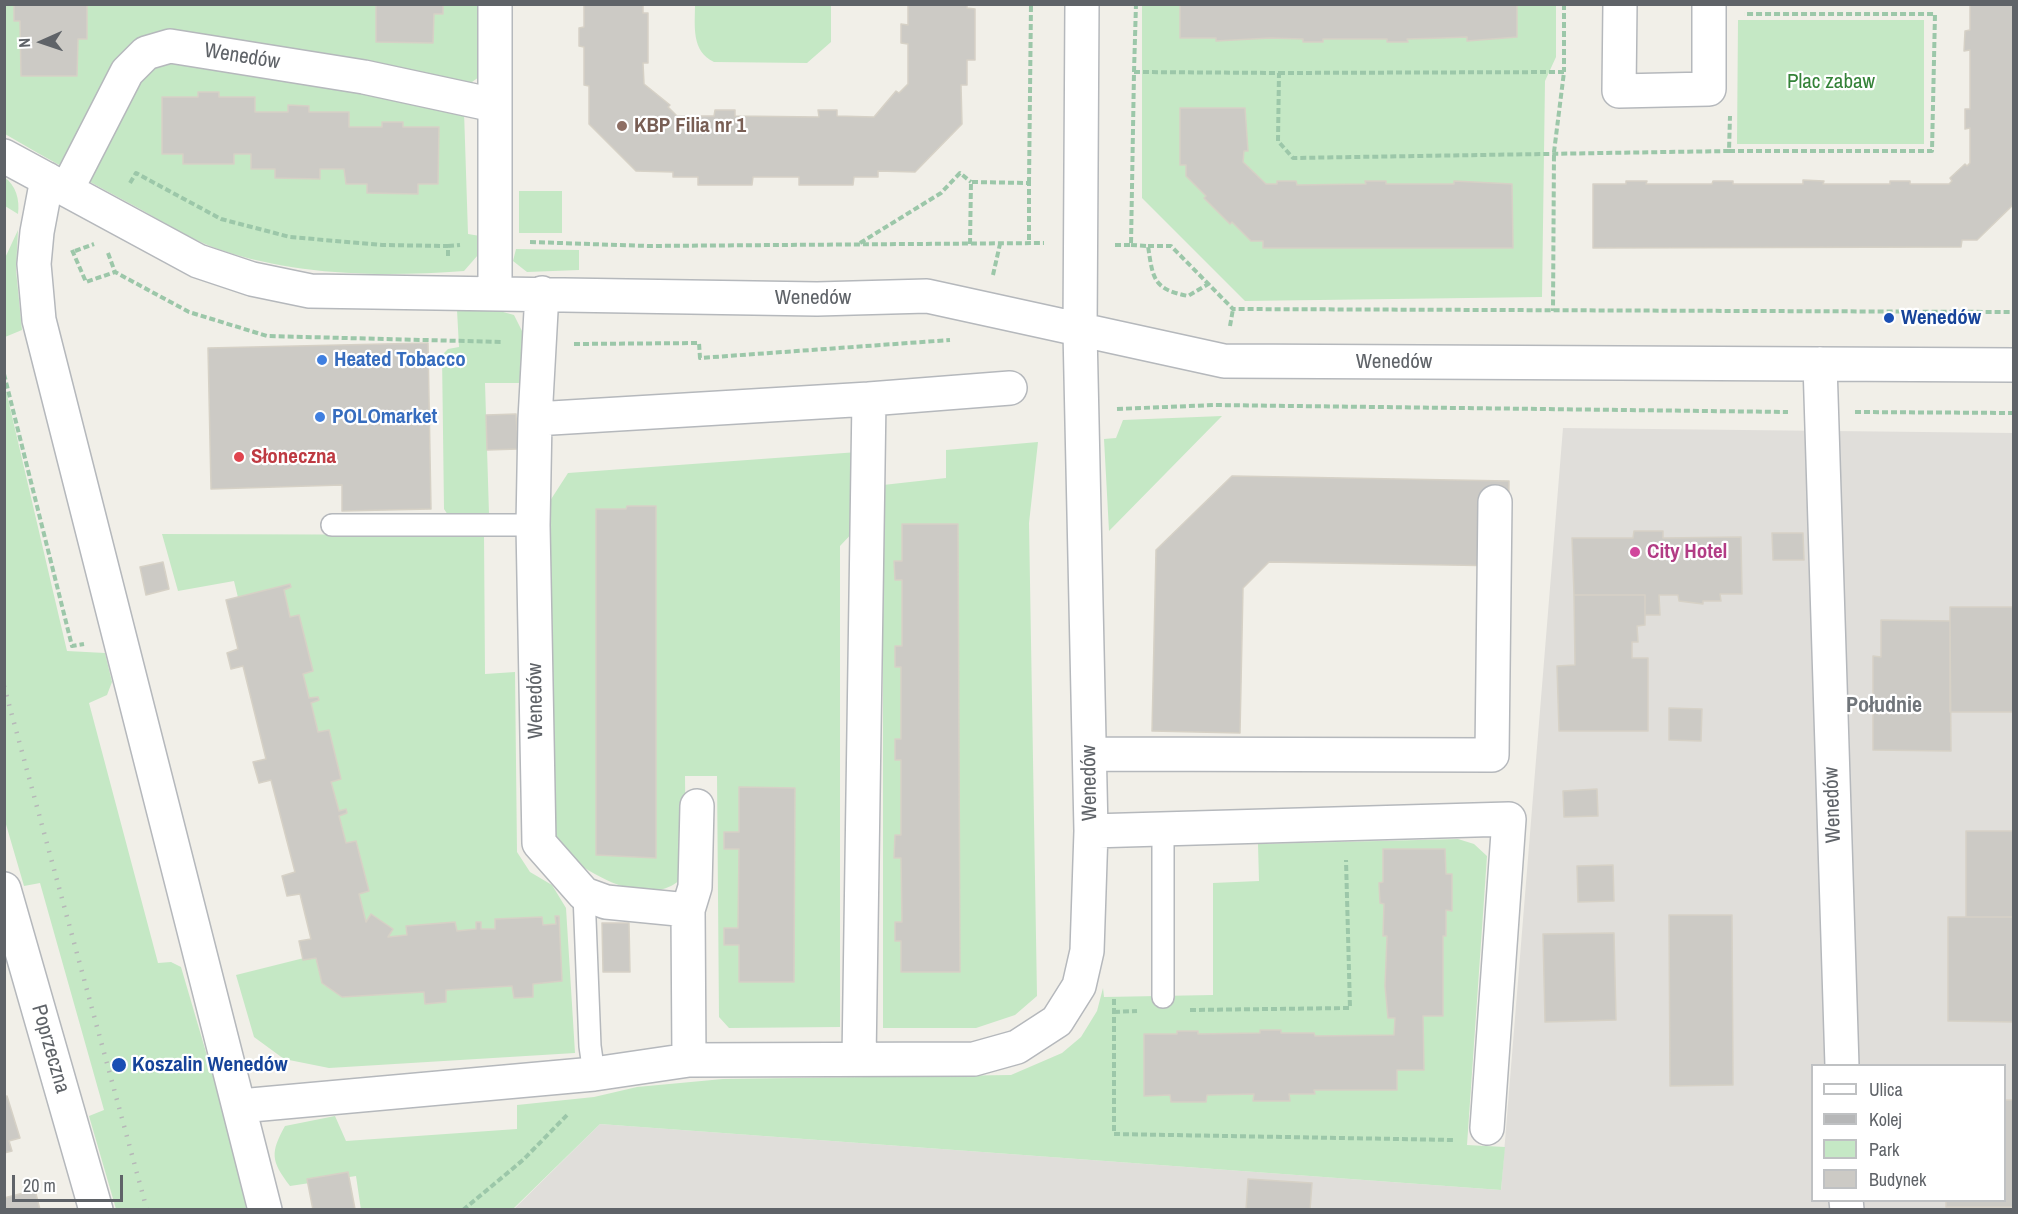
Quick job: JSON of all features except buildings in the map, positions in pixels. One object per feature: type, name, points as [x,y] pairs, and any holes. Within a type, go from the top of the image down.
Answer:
[{"type":"street","points":[[495,4],[495,293]]},
{"type":"street","name":"Wenedów","points":[[240,1106],[594,1074],[688,1060],[974,1059],[1017,1047],[1057,1021],[1079,986],[1088,951],[1091,831],[1080,331],[1082,4]]},
{"type":"street","points":[[1620,4],[1619,91],[1709,90],[1721,9]]},
{"type":"street","name":"Wenedów","points":[[57,184],[127,72],[146,53],[170,46],[364,77],[494,105]]},
{"type":"street","name":"Wenedów","points":[[4,156],[198,261],[252,279],[310,291],[817,299],[927,296],[1224,361],[2013,365]]},
{"type":"street","points":[[57,184],[37,232],[34,264],[39,320],[265,1209]]},
{"type":"street","name":"Wenedów","points":[[542,293],[535,420],[533,525],[539,843],[584,894],[606,903],[688,910]]},
{"type":"street","name":"Wenedów","points":[[1820,364],[1842,1064]]},
{"type":"street","points":[[535,420],[1010,388]]},
{"type":"street","points":[[859,1059],[869,399]]},
{"type":"street","points":[[1090,754],[1492,755],[1495,502]]},
{"type":"street","points":[[688,1060],[688,910],[695,887],[697,806]]},
{"type":"street","points":[[1091,831],[1509,819],[1487,1128]]},
{"type":"street","name":"Poprzeczna","points":[[4,889],[96,1209]]},
{"type":"lane","points":[[332,525],[533,525]]},
{"type":"lane","points":[[1156,1004],[1163,829]]},
{"type":"lane","points":[[584,894],[590,1046],[594,1074]]},
{"type":"path","points":[[1029,242],[1032,4]]},
{"type":"path","points":[[1131,245],[1136,4]]},
{"type":"path","points":[[1553,311],[1554,152],[1564,72],[1564,4]]},
{"type":"path","points":[[1279,73],[1278,141],[1293,158],[1554,152],[1932,150],[1935,14],[1721,9]]},
{"type":"path","points":[[1134,72],[1564,72]]},
{"type":"path","points":[[1729,151],[1730,106]]},
{"type":"path","points":[[114,215],[136,173],[221,219],[290,237],[382,245],[448,246],[496,243],[648,246],[1029,242],[1172,246],[1233,309],[2013,312]]},
{"type":"path","points":[[859,244],[941,193],[960,173],[971,182],[1029,183]]},
{"type":"path","points":[[970,244],[971,182]]},
{"type":"path","points":[[446,294],[448,246]]},
{"type":"path","points":[[1148,246],[1153,278],[1166,292],[1188,296],[1210,283]]},
{"type":"path","points":[[4,374],[72,646],[90,642],[102,645],[121,641]]},
{"type":"path","points":[[1082,411],[1212,405],[2013,413]]},
{"type":"path","points":[[1185,1010],[1350,1008],[1345,824]]},
{"type":"path","points":[[1114,989],[1114,1134],[1472,1140],[1487,1128]]},
{"type":"path","points":[[1114,1012],[1156,1004]]},
{"type":"path","points":[[463,1209],[523,1160],[588,1092],[594,1074]]},
{"type":"shaded area","points":[[1563,428],[2013,433],[2013,1209],[513,1210],[600,1124],[1501,1190]]},
{"type":"green space","points":[[5,5],[483,5],[483,74],[468,85],[464,111],[468,234],[480,236],[478,255],[464,271],[372,274],[310,270],[250,259],[200,242],[179,231],[5,134]]},
{"type":"green space","points":[[695,5],[831,5],[831,42],[807,63],[714,62],[701,51],[698,45]]},
{"type":"green space","points":[[1142,5],[1556,5],[1556,57],[1545,81],[1542,297],[1245,301],[1142,198]]},
{"type":"green space","name":"Plac zabaw","points":[[1738,20],[1924,20],[1924,144],[1737,144]]},
{"type":"green space","points":[[4,177],[12,184],[16,193],[18,214],[5,206]]},
{"type":"green space","points":[[519,191],[562,191],[562,233],[519,233]]},
{"type":"green space","points":[[18,230],[16,270],[22,330],[5,337],[5,258]]},
{"type":"green space","points":[[516,249],[579,250],[579,270],[527,272],[513,261]]},
{"type":"green space","points":[[457,310],[496,310],[514,315],[523,333],[523,383],[485,383],[489,514],[448,515],[444,509],[442,355],[448,349],[459,347]]},
{"type":"green space","points":[[4,382],[67,651],[105,653],[112,682],[107,695],[89,703],[158,963],[171,962],[181,967],[242,1175],[246,1209],[116,1209],[89,1116],[104,1110],[40,883],[24,886],[5,821]]},
{"type":"green space","points":[[1222,416],[1109,531],[1104,439],[1116,438],[1123,420]]},
{"type":"green space","points":[[1038,442],[1029,523],[1037,996],[1015,1015],[976,1028],[883,1028],[883,485],[946,478],[946,450]]},
{"type":"green space","points":[[858,452],[858,527],[840,546],[840,1027],[729,1028],[719,1017],[717,776],[685,776],[686,874],[671,886],[642,891],[627,888],[597,875],[559,851],[553,822],[546,507],[568,473]]},
{"type":"green space","points":[[162,534],[484,535],[485,674],[515,672],[517,852],[530,872],[552,885],[566,908],[575,1053],[329,1068],[284,1059],[254,1037],[236,975],[324,953],[234,581],[178,591]]},
{"type":"green space","points":[[1458,839],[1474,844],[1487,856],[1467,1145],[1505,1147],[1501,1190],[600,1124],[513,1209],[361,1210],[356,1176],[290,1186],[276,1163],[275,1150],[285,1126],[335,1116],[346,1141],[517,1129],[517,1105],[594,1097],[637,1087],[723,1079],[1011,1075],[1062,1053],[1081,1037],[1097,1011],[1103,988],[1104,997],[1213,995],[1213,883],[1259,881],[1258,844]]},
{"type":"railway","points":[[4,686],[147,1210]]},
{"type":"place","name":"KBP Filia nr 1","points":[[622,126]]},
{"type":"place","name":"Wenedów","points":[[1889,318]]},
{"type":"place","name":"Heated Tobacco","points":[[322,360]]},
{"type":"place","name":"POLOmarket","points":[[320,417]]},
{"type":"place","name":"Słoneczna","points":[[239,457]]},
{"type":"place","name":"City Hotel","points":[[1635,552]]},
{"type":"place","name":"Koszalin Wenedów","points":[[119,1065]]},
{"type":"district","name":"Południe","points":[[1884,706]]}]
